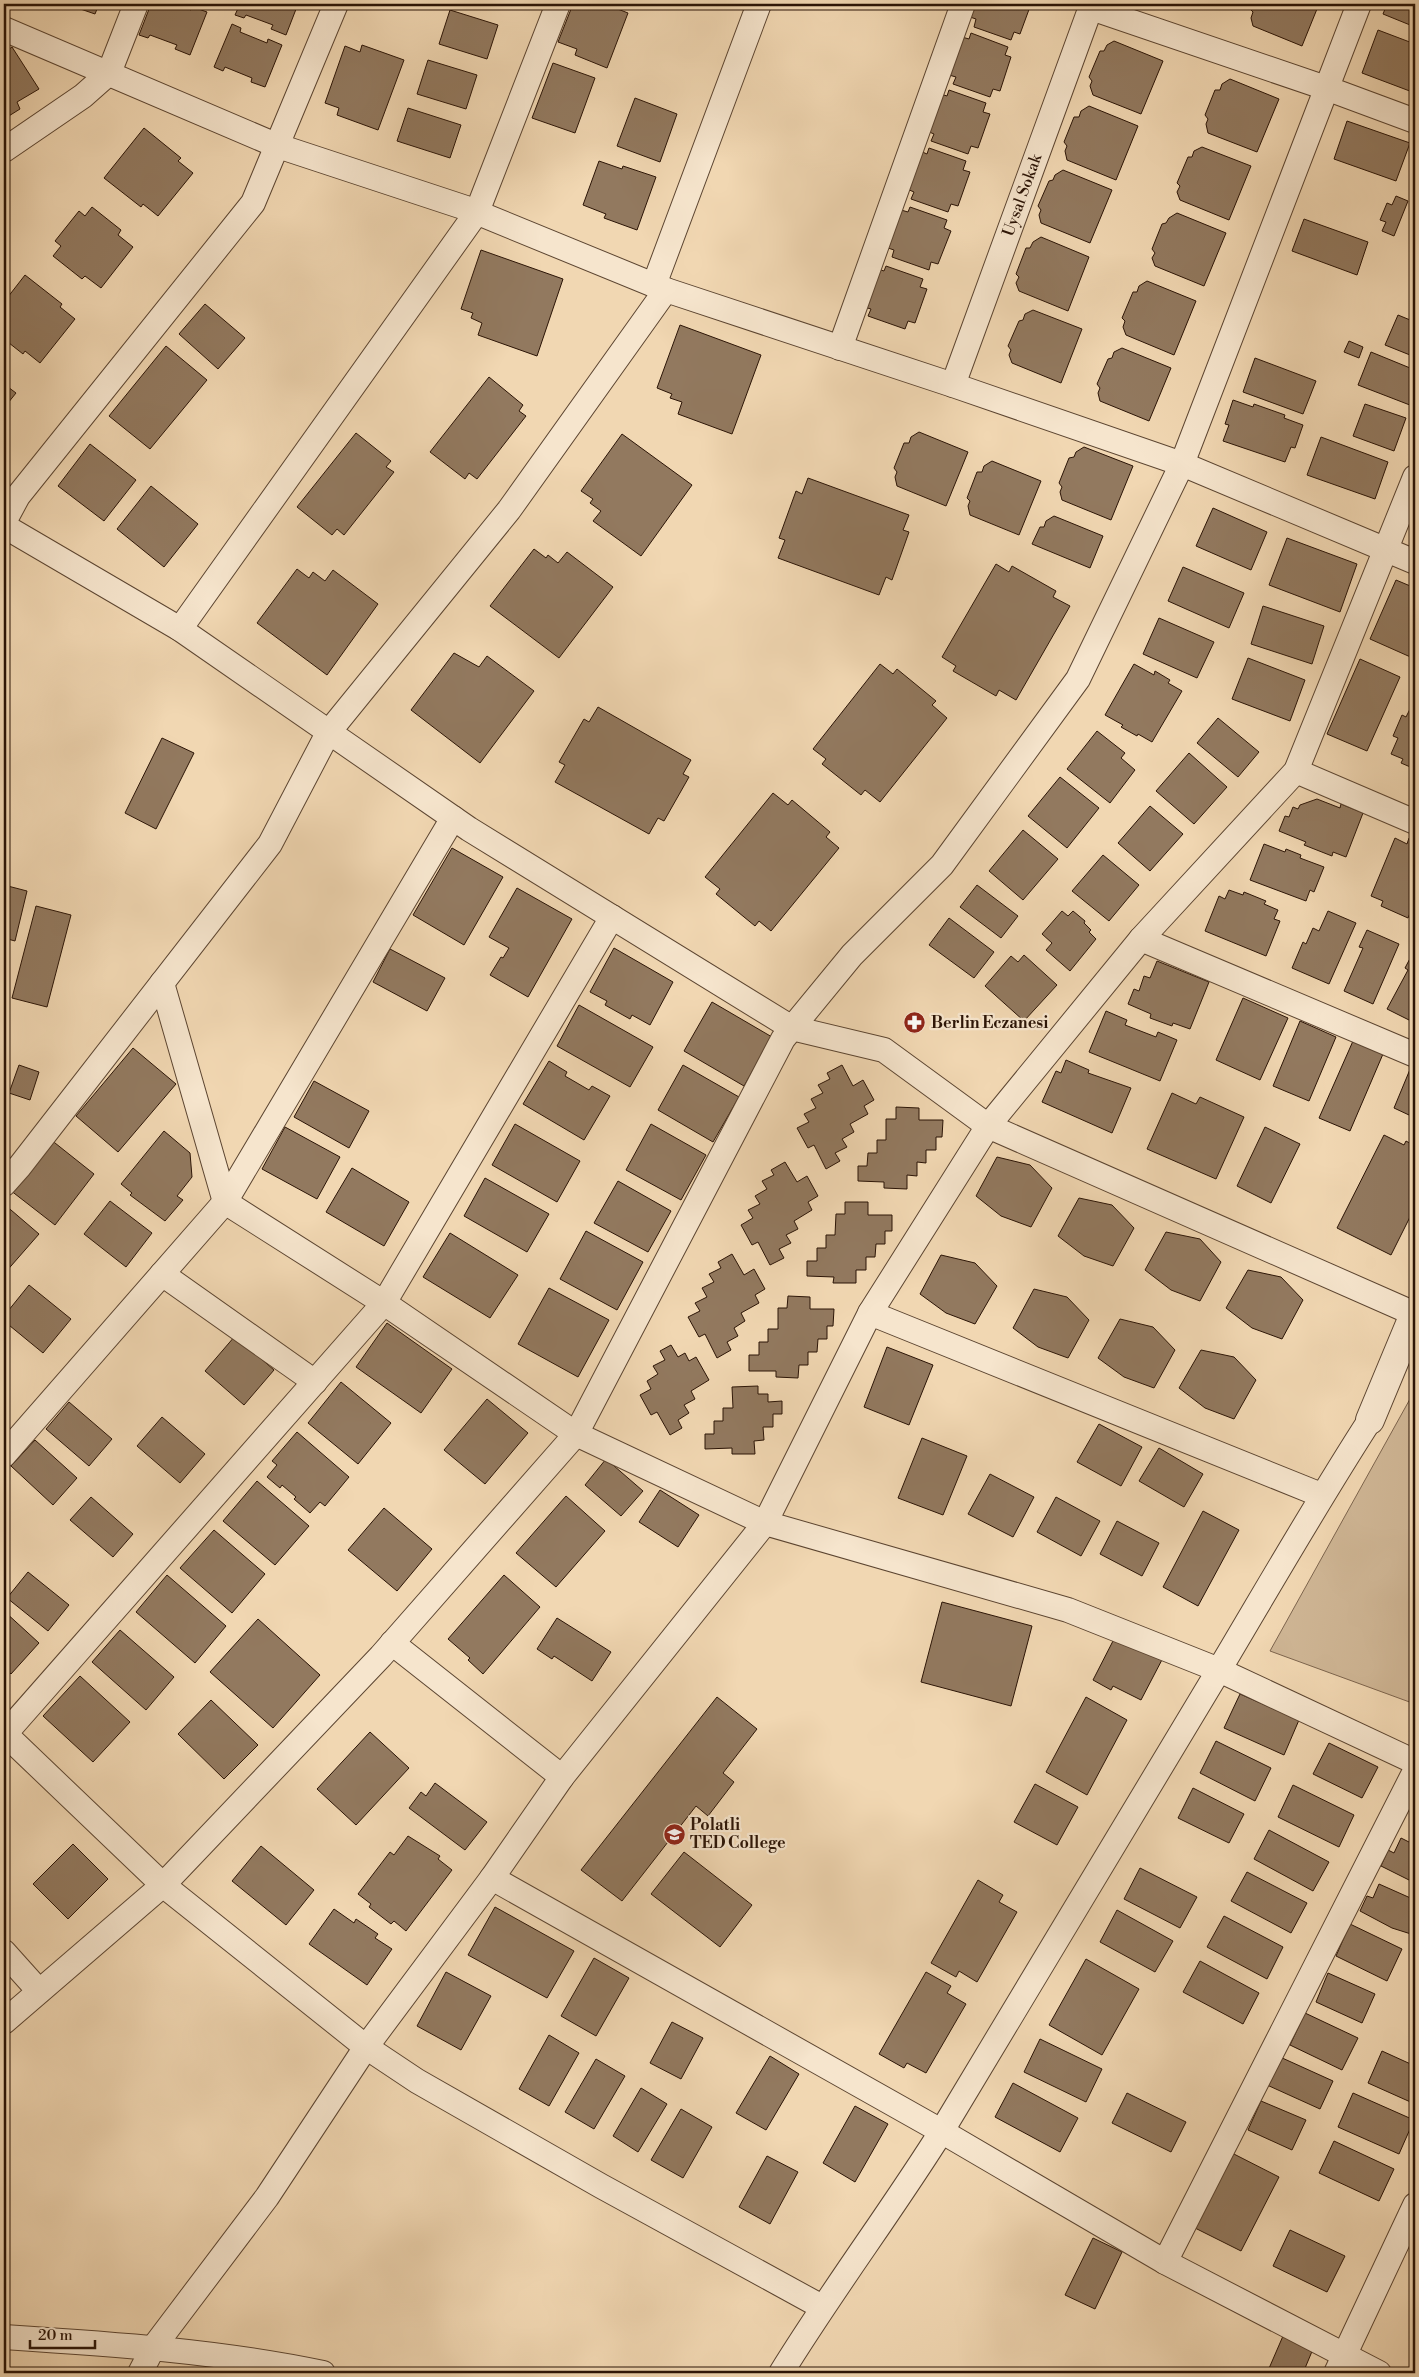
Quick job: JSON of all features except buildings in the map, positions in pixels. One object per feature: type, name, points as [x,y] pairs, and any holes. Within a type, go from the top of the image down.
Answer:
[{"type":"street","points":[[4,150],[83,96],[109,73],[136,4]]},
{"type":"street","points":[[4,522],[18,496],[253,203],[336,4]]},
{"type":"street","points":[[180,629],[477,212],[558,4]]},
{"type":"street","points":[[4,1184],[270,844],[328,733],[509,510],[660,287],[759,4]]},
{"type":"street","points":[[840,348],[963,4]]},
{"type":"street","points":[[4,2022],[163,1885],[392,1643],[576,1434],[783,1039],[852,955],[942,865],[1078,679],[1182,464],[1359,4]]},
{"type":"street","points":[[1091,6],[1415,121]]},
{"type":"street","name":"Uysal Sokak","points":[[953,385],[1091,6]]},
{"type":"street","points":[[4,29],[278,146],[477,212],[660,287],[1182,464],[1415,562]]},
{"type":"street","points":[[140,2373],[153,2348],[267,2197],[366,2047],[492,1878],[562,1777],[765,1523],[870,1314],[988,1126],[1141,939],[1296,771],[1415,477]]},
{"type":"street","points":[[4,526],[180,629],[453,818],[792,1028],[884,1050],[988,1126],[1415,1313],[1370,1420]]},
{"type":"street","points":[[1296,771],[1415,822]]},
{"type":"street","points":[[4,1456],[224,1202],[453,818]]},
{"type":"street","points":[[612,917],[384,1303],[4,1734],[163,1885],[366,2047],[417,2081],[601,2186],[822,2307]]},
{"type":"street","points":[[1141,939],[1415,1056]]},
{"type":"street","points":[[162,983],[224,1202],[384,1303],[576,1434],[765,1523],[1068,1610],[1219,1670],[1415,1762]]},
{"type":"street","points":[[162,1274],[315,1382]]},
{"type":"street","points":[[870,1314],[1321,1495]]},
{"type":"street","points":[[781,2373],[822,2307],[865,2249],[941,2131],[1219,1670],[1321,1495],[1370,1420],[1415,1360]]},
{"type":"street","points":[[392,1643],[562,1777]]},
{"type":"street","points":[[1165,2262],[1415,1770]]},
{"type":"street","points":[[492,1878],[941,2131],[1340,2364],[1379,2373]]},
{"type":"street","points":[[4,1952],[39,1991]]},
{"type":"street","points":[[1340,2364],[1415,2205]]},
{"type":"street","points":[[4,2337],[153,2348],[262,2360],[323,2373]]},
{"type":"shaded area","points":[[1415,1390],[1415,1704],[1270,1651]]},
{"type":"place","name":"Berlin Eczanesi","points":[[915,1023]]},
{"type":"place","name":"Polatli TED College","points":[[674,1834]]}]
